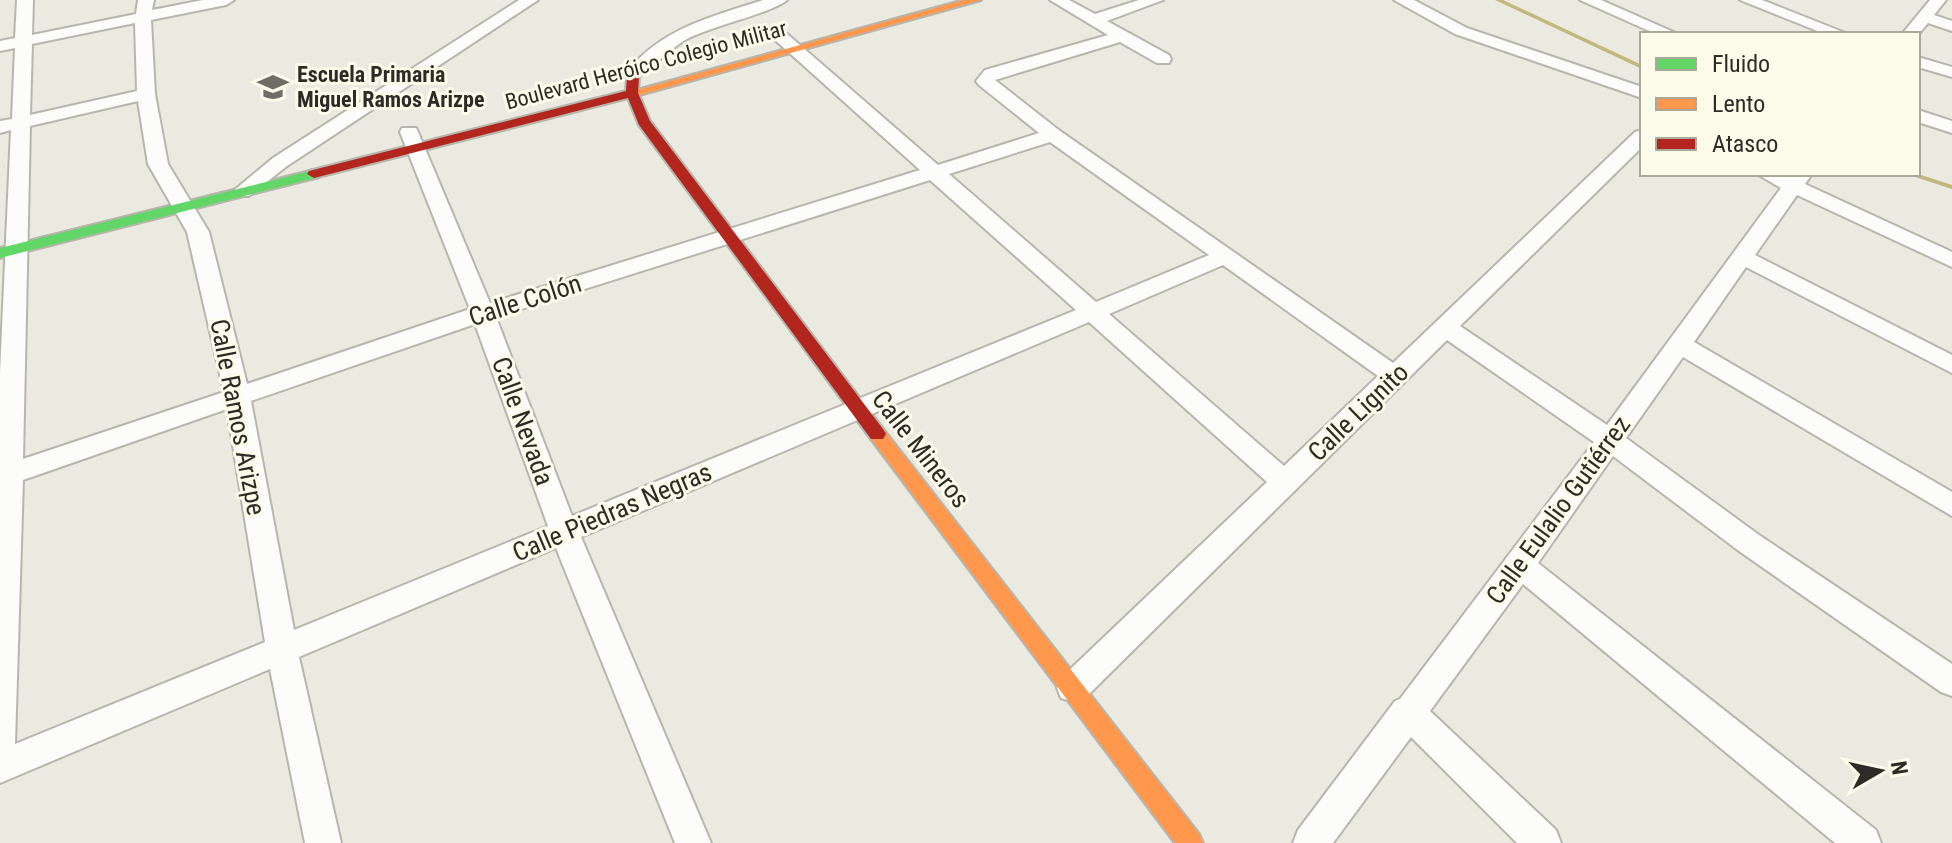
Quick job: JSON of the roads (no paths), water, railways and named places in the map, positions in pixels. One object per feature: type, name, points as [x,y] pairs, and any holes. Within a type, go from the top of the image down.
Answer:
[{"type":"street","points":[[0,741],[12,237],[21,123],[25,0]]},
{"type":"street","points":[[0,46],[144,8],[226,0]]},
{"type":"street","points":[[242,192],[280,162],[530,0]]},
{"type":"street","points":[[633,84],[654,53],[676,38],[779,0]]},
{"type":"street","name":"Boulevard Heróico Colegio Militar","points":[[788,43],[911,0]]},
{"type":"street","name":"Boulevard Heróico Colegio Militar","points":[[12,237],[174,193],[242,192],[412,141],[788,43],[976,0]]},
{"type":"street","points":[[1058,0],[1163,59]]},
{"type":"street","points":[[1093,20],[1155,0]]},
{"type":"street","points":[[1402,0],[1461,31],[1640,92]]},
{"type":"street","points":[[1588,0],[1665,32]]},
{"type":"street","points":[[1912,32],[1938,0]]},
{"type":"street","points":[[1760,2],[1835,32]]},
{"type":"street","name":"Calle Ramos Arizpe","points":[[144,8],[146,94],[158,164],[198,232],[238,398],[282,650],[323,843]]},
{"type":"street","points":[[1926,17],[1952,26]]},
{"type":"street","points":[[1122,36],[986,78],[989,85],[1053,135],[1395,376]]},
{"type":"street","points":[[788,43],[1285,482]]},
{"type":"street","points":[[1920,63],[1952,72]]},
{"type":"street","name":"Calle Mineros","points":[[633,84],[644,122],[858,409],[1190,843]]},
{"type":"street","points":[[0,127],[146,94]]},
{"type":"street","points":[[1920,117],[1952,127]]},
{"type":"street","name":"Calle Colón","points":[[4,476],[483,313],[1053,135]]},
{"type":"street","name":"Calle Lignito","points":[[1073,688],[1640,138]]},
{"type":"street","name":"Boulevard Heróico Colegio Militar","points":[[239,172],[280,162],[412,141]]},
{"type":"street","name":"Calle Nevada","points":[[412,141],[483,313],[564,532],[693,843]]},
{"type":"street","points":[[1777,176],[1797,180],[1952,260]]},
{"type":"street","name":"Calle Eulalio Gutiérrez","points":[[1311,843],[1407,711],[1520,565],[1797,180]]},
{"type":"street","points":[[1741,256],[1952,365]]},
{"type":"street","name":"Calle Piedras Negras","points":[[0,767],[1224,257]]},
{"type":"street","points":[[1446,328],[1521,377],[1749,543],[1952,682]]},
{"type":"street","points":[[1679,344],[1952,505]]},
{"type":"street","points":[[1520,565],[1863,843]]},
{"type":"street","points":[[1407,711],[1543,843]]},
{"type":"waterway","points":[[1498,0],[1640,66]]},
{"type":"waterway","points":[[1916,176],[1952,187]]},
{"type":"place","name":"Escuela Primaria Miguel Ramos Arizpe","points":[[273,87]]}]
